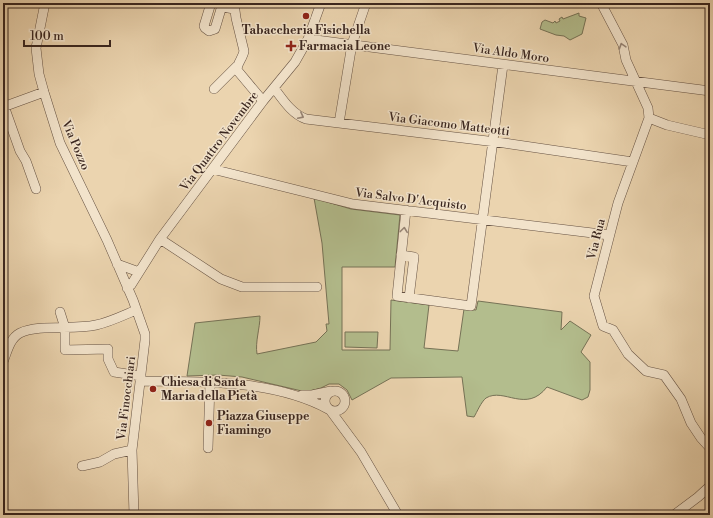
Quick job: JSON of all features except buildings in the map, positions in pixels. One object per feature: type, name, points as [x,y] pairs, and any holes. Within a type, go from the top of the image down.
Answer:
[{"type":"street","name":"Via Pozzo","points":[[45,3],[36,48],[39,74],[44,92],[60,143],[107,240],[128,288]]},
{"type":"street","points":[[211,3],[204,26],[209,31],[215,29],[221,9],[223,7],[234,6],[244,51],[237,66],[214,89]]},
{"type":"street","name":"Via Quattro Novembre","points":[[128,288],[160,238],[263,101],[295,62],[308,39],[321,3]]},
{"type":"street","points":[[339,123],[352,44],[366,3]]},
{"type":"street","points":[[601,3],[623,45],[626,60],[648,108],[649,118],[667,125],[710,135]]},
{"type":"street","name":"Via Aldo Moro","points":[[308,39],[710,91]]},
{"type":"street","points":[[406,210],[397,296],[471,306],[503,65]]},
{"type":"street","points":[[237,66],[237,70],[263,101]]},
{"type":"street","name":"Via Giacomo Matteotti","points":[[274,88],[287,105],[301,117],[339,123],[493,141],[633,162]]},
{"type":"street","points":[[36,189],[26,161],[20,151],[4,106],[44,92]]},
{"type":"street","name":"Via Rua","points":[[649,118],[618,203],[594,296],[603,326],[613,330],[628,354],[646,371],[664,375],[681,398],[691,423],[710,448]]},
{"type":"street","name":"Via Salvo D'Acquisto","points":[[212,169],[352,204],[609,236]]},
{"type":"street","points":[[160,238],[221,279],[242,287],[317,287]]},
{"type":"street","points":[[401,255],[414,257],[409,298]]},
{"type":"street","points":[[117,264],[139,272]]},
{"type":"street","name":"Via Finocchiari","points":[[128,288],[145,334],[132,450],[134,515]]},
{"type":"street","points":[[3,362],[11,343],[20,334],[42,328],[65,328],[96,325],[136,310]]},
{"type":"street","points":[[60,312],[65,328],[65,350],[108,349],[108,359],[114,372],[117,373],[141,378],[248,385],[289,394],[337,411],[340,410],[344,404]]},
{"type":"street","points":[[208,448],[210,382]]},
{"type":"street","points":[[289,394],[307,396],[334,391],[338,392],[344,397],[343,419],[350,436]]},
{"type":"street","points":[[334,391],[330,392],[325,398],[326,406],[350,436],[370,465],[398,515]]},
{"type":"street","points":[[82,466],[100,462],[114,454],[132,450]]},
{"type":"street","points":[[674,515],[710,486]]},
{"type":"green space","points":[[579,13],[579,16],[586,18],[582,34],[570,40],[564,36],[556,35],[540,29],[542,22],[545,20],[553,23],[555,21],[556,23],[560,21],[559,19],[562,17],[563,19]]},
{"type":"green space","points":[[314,198],[351,209],[400,215],[395,267],[342,267],[342,350],[390,350],[391,300],[429,305],[424,348],[458,351],[464,309],[476,310],[478,301],[562,312],[561,330],[570,321],[591,335],[581,352],[590,362],[590,390],[588,397],[582,400],[547,387],[539,395],[531,399],[493,395],[484,400],[474,417],[467,416],[462,377],[391,378],[352,400],[347,390],[339,384],[329,384],[306,392],[242,377],[218,375],[187,376],[195,323],[260,316],[257,354],[316,342],[327,331],[326,324],[329,324],[322,243]]},
{"type":"green space","points":[[345,332],[378,332],[377,348],[345,347]]},
{"type":"place","name":"Tabaccheria Fisichella","points":[[306,16]]},
{"type":"place","name":"Farmacia Leone","points":[[291,46]]},
{"type":"place","name":"Chiesa di Santa Maria della Pietà","points":[[153,389]]},
{"type":"place","name":"Piazza Giuseppe Fiamingo","points":[[209,423]]}]
